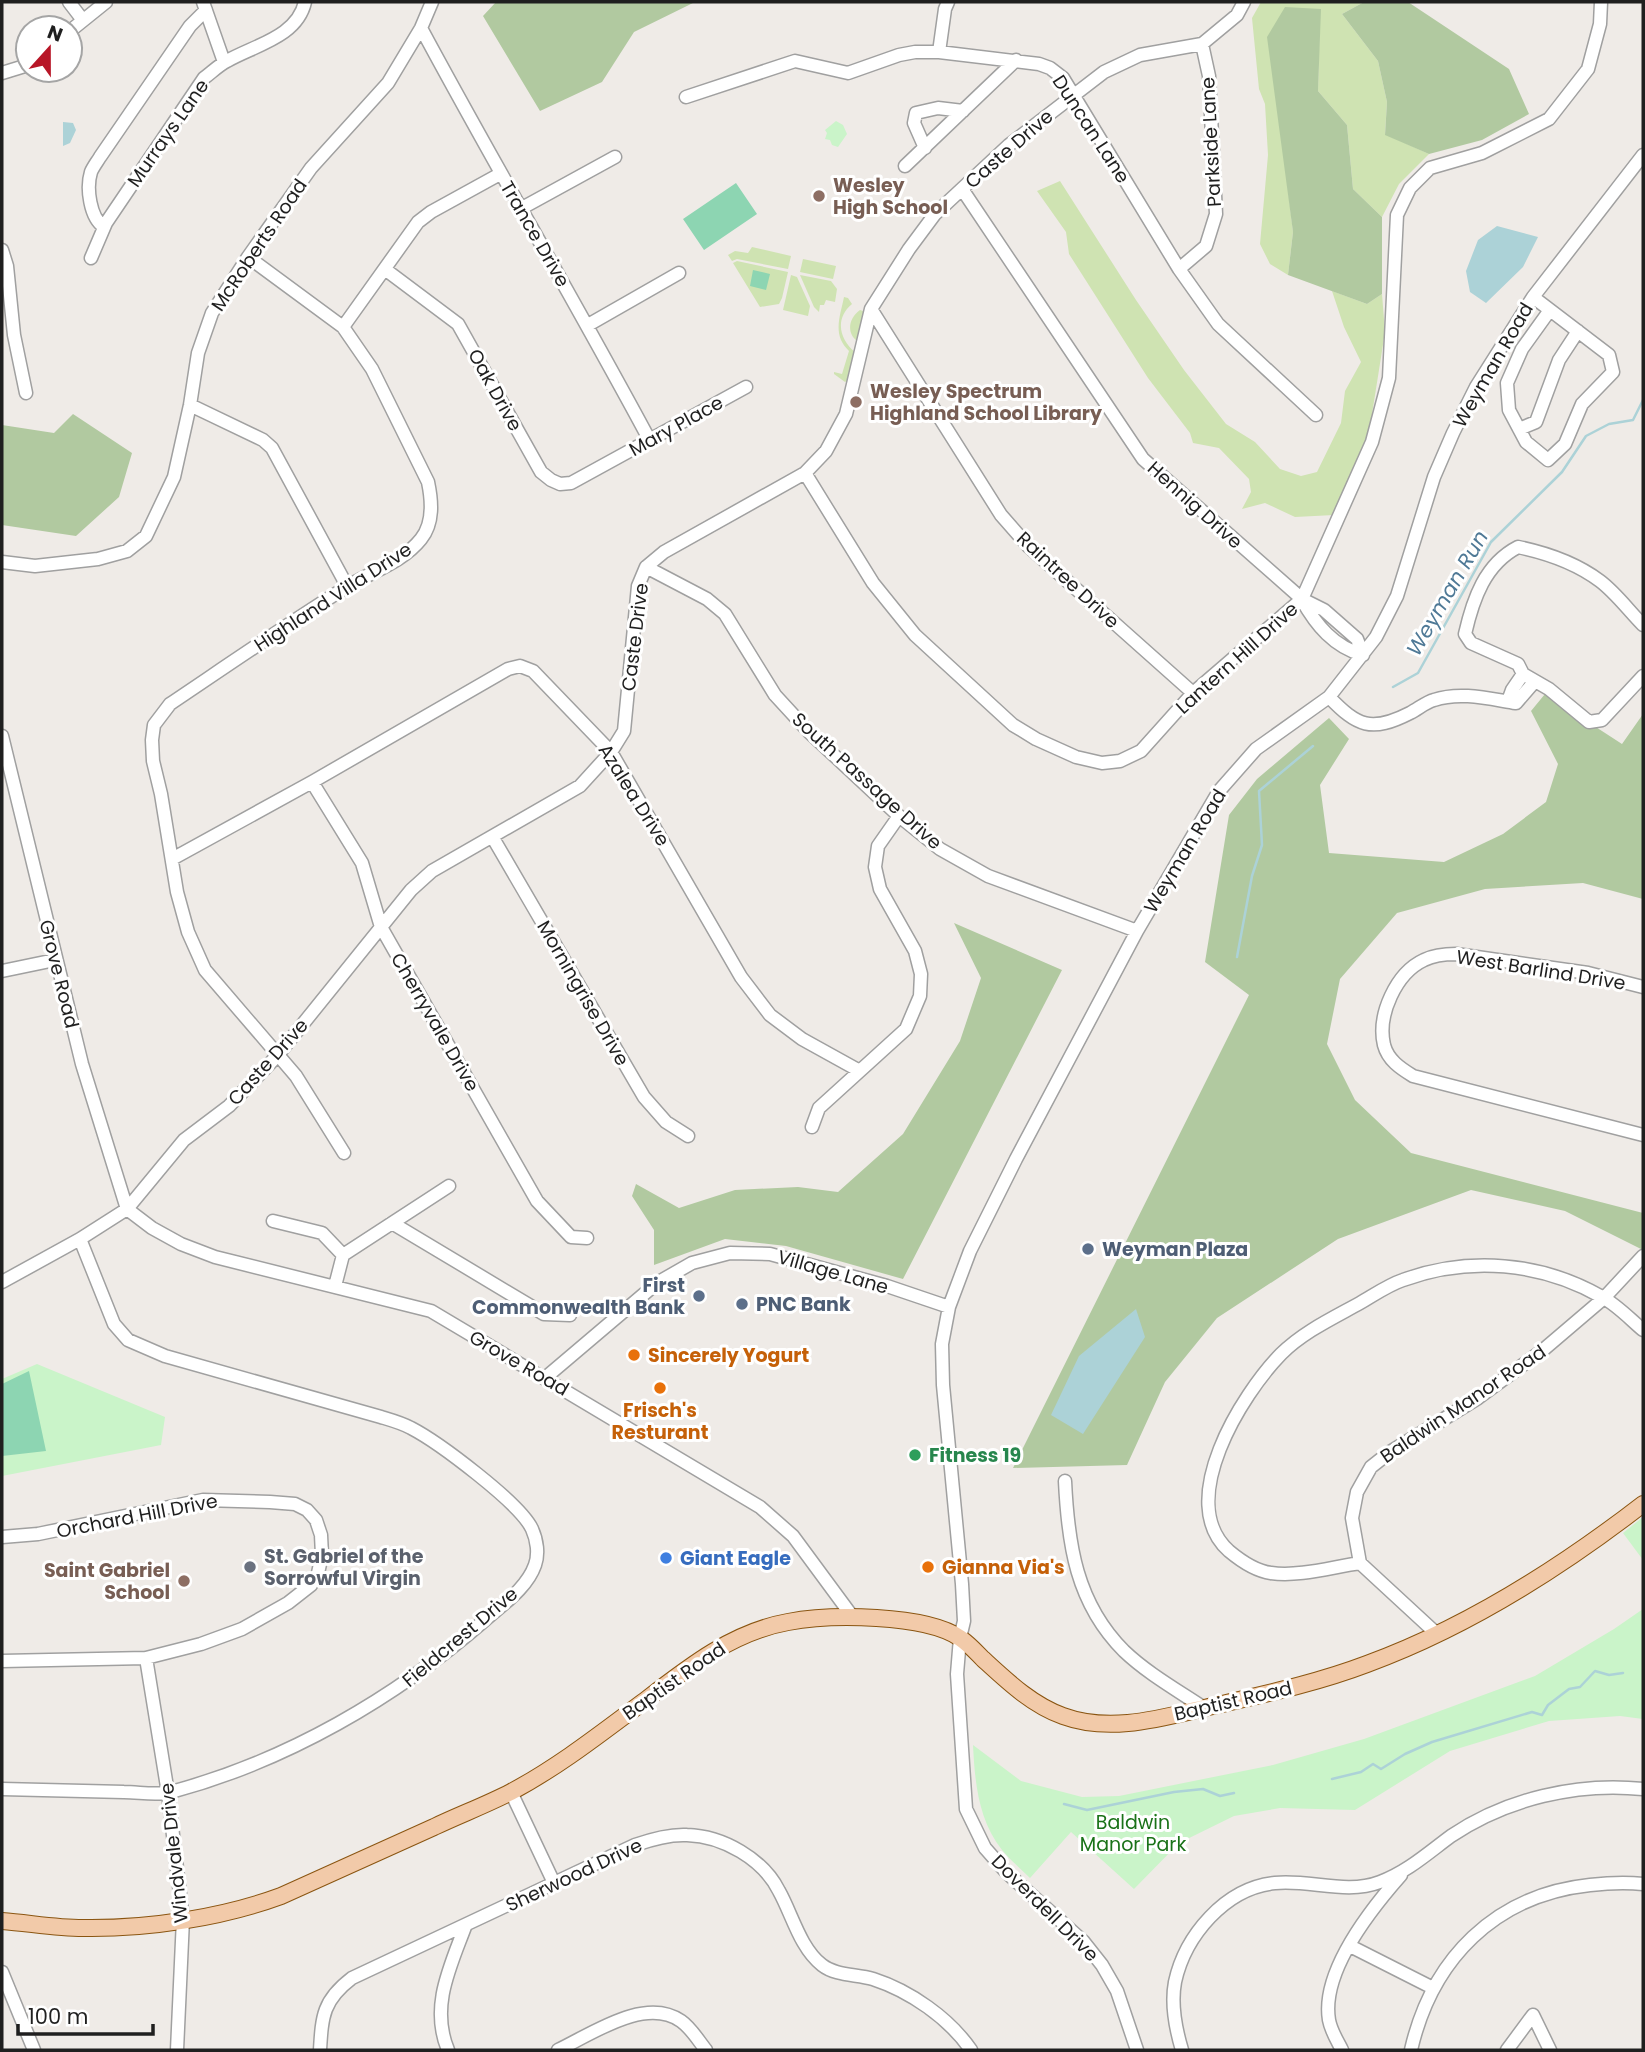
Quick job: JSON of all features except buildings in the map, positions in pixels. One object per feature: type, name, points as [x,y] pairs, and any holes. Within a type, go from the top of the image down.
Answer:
[{"type":"main road","name":"Baptist Road","points":[[2,1921],[81,1928],[138,1927],[250,1907],[281,1896],[511,1792],[577,1751],[687,1669],[723,1646],[742,1636],[785,1622],[852,1616],[939,1629],[960,1638],[1037,1704],[1069,1718],[1106,1725],[1137,1722],[1299,1686],[1367,1665],[1438,1635],[1552,1571],[1643,1504]]},
{"type":"street","points":[[84,18],[106,2]]},
{"type":"street","name":"Murrays Lane","points":[[92,258],[104,227],[204,78],[224,62],[285,32],[303,12],[305,2]]},
{"type":"street","name":"McRoberts Road","points":[[2,562],[30,566],[69,564],[117,554],[137,545],[145,536],[174,477],[198,353],[212,313],[311,167],[388,83],[421,28],[432,2]]},
{"type":"street","points":[[939,52],[948,2]]},
{"type":"street","points":[[1202,44],[1237,15],[1244,2]]},
{"type":"street","name":"Lantern Hill Drive","points":[[805,473],[873,583],[915,635],[1013,725],[1076,757],[1102,763],[1121,761],[1141,751],[1193,694],[1302,599],[1372,442],[1389,379],[1396,215],[1410,188],[1430,168],[1482,153],[1549,119],[1588,69],[1600,24],[1601,2]]},
{"type":"street","points":[[204,6],[224,62]]},
{"type":"street","points":[[104,227],[93,214],[89,182],[91,172],[204,6]]},
{"type":"street","name":"Trance Drive","points":[[421,28],[649,439]]},
{"type":"street","name":"Caste Drive","points":[[2,1282],[125,1211],[184,1140],[229,1106],[277,1056],[411,890],[432,872],[580,786],[611,752],[624,731],[638,586],[646,567],[664,552],[805,473],[826,451],[846,414],[871,309],[935,214],[1009,145],[1104,72],[1140,55],[1202,44]]},
{"type":"street","name":"Parkside Lane","points":[[1179,269],[1206,246],[1216,214],[1209,76],[1202,44]]},
{"type":"street","name":"Duncan Lane","points":[[686,97],[795,61],[848,73],[898,55],[939,52],[1016,60],[1051,68],[1063,78],[1179,269],[1218,324],[1315,415]]},
{"type":"street","points":[[905,166],[1016,60]]},
{"type":"street","points":[[925,148],[914,122],[916,113],[938,108],[963,111]]},
{"type":"street","name":"Weyman Road","points":[[960,1638],[964,1621],[962,1584],[943,1385],[942,1344],[949,1307],[970,1251],[1137,931],[1219,791],[1256,750],[1329,696],[1376,636],[1397,596],[1434,477],[1476,387],[1532,297],[1643,155]]},
{"type":"street","points":[[522,208],[615,156]]},
{"type":"street","points":[[344,327],[408,235],[424,217],[500,174]]},
{"type":"street","name":"Hennig Drive","points":[[962,189],[1143,459],[1302,599],[1314,621],[1347,650],[1363,655]]},
{"type":"street","points":[[2,250],[7,265],[14,335],[26,393]]},
{"type":"street","name":"Highland Villa Drive","points":[[248,257],[344,327],[372,369],[428,482],[431,506],[429,524],[423,536],[402,557],[347,586],[170,704],[154,725],[153,761],[177,892],[188,932],[205,970],[308,1093],[344,1153]]},
{"type":"street","name":"Oak Drive","points":[[386,270],[458,324],[541,472],[560,484],[571,483],[606,465]]},
{"type":"street","points":[[588,325],[679,273]]},
{"type":"street","points":[[1532,297],[1550,310],[1578,331],[1609,355],[1612,372],[1582,404],[1564,444],[1548,460],[1526,442],[1519,429],[1509,410],[1507,383],[1522,349],[1550,310]]},
{"type":"street","name":"Raintree Drive","points":[[871,309],[1001,515],[1029,547],[1193,694]]},
{"type":"street","points":[[1519,429],[1535,422],[1559,360],[1578,331]]},
{"type":"street","name":"Mary Place","points":[[606,465],[746,387]]},
{"type":"street","points":[[190,405],[264,440],[272,448],[347,586]]},
{"type":"street","points":[[1643,625],[1602,582],[1579,568],[1542,552],[1518,547],[1503,555],[1489,570],[1470,612],[1465,634],[1471,643],[1518,664],[1529,678],[1549,689],[1589,722],[1602,719],[1643,676]]},
{"type":"street","name":"South Passage Drive","points":[[646,567],[707,599],[724,614],[775,695],[809,732],[940,849],[988,876],[1137,931]]},
{"type":"street","name":"Azalea Drive","points":[[172,859],[508,669],[520,666],[533,671],[611,752],[741,977],[770,1016],[802,1039],[858,1070]]},
{"type":"street","points":[[1329,696],[1350,719],[1374,726],[1407,715],[1435,699],[1472,696],[1516,703],[1529,678]]},
{"type":"street","name":"Grove Road","points":[[2,736],[55,960],[125,1211],[181,1244],[215,1257],[431,1311],[760,1507],[793,1536],[852,1616]]},
{"type":"street","name":"Cherryvale Drive","points":[[312,782],[362,863],[381,927],[537,1201],[571,1237],[587,1238]]},
{"type":"street","points":[[812,1127],[819,1108],[906,1029],[920,996],[921,974],[915,951],[880,889],[875,867],[878,846],[900,816]]},
{"type":"street","name":"Morningrise Drive","points":[[493,838],[644,1097],[666,1122],[688,1136]]},
{"type":"street","name":"West Barlind Drive","points":[[1643,987],[1588,973],[1456,954],[1439,955],[1422,961],[1408,971],[1394,991],[1385,1013],[1384,1045],[1399,1068],[1413,1076],[1643,1135]]},
{"type":"street","points":[[2,971],[55,960]]},
{"type":"street","points":[[335,1286],[343,1255],[449,1186]]},
{"type":"street","points":[[273,1221],[322,1233],[343,1255]]},
{"type":"street","points":[[392,1223],[544,1314],[570,1315]]},
{"type":"street","name":"Fieldcrest Drive","points":[[2,1789],[168,1793],[231,1773],[319,1734],[400,1688],[448,1653],[508,1600],[527,1579],[535,1564],[538,1546],[532,1528],[520,1510],[438,1444],[409,1427],[165,1356],[128,1340],[114,1324],[80,1239]]},
{"type":"street","name":"Village Lane","points":[[545,1378],[657,1283],[692,1263],[730,1253],[770,1254],[887,1286],[949,1307]]},
{"type":"street","name":"Baldwin Manor Road","points":[[1360,1563],[1352,1518],[1357,1492],[1371,1467],[1390,1452],[1478,1398],[1544,1350],[1604,1298],[1643,1256]]},
{"type":"street","points":[[1438,1635],[1360,1563],[1289,1574],[1270,1573],[1252,1567],[1224,1546],[1216,1534],[1210,1508],[1210,1486],[1228,1428],[1251,1388],[1282,1352],[1322,1324],[1400,1281],[1458,1266],[1484,1265],[1532,1270],[1576,1284],[1604,1298],[1643,1330]]},
{"type":"street","points":[[1065,1481],[1073,1561],[1105,1629],[1143,1666],[1203,1708]]},
{"type":"street","name":"Orchard Hill Drive","points":[[2,1537],[38,1534],[203,1500],[230,1499],[295,1504],[307,1510],[316,1520],[321,1535],[322,1555],[318,1573],[311,1585],[270,1614],[242,1629],[201,1644],[146,1658],[2,1661]]},
{"type":"street","name":"Doverdell Drive","points":[[960,1638],[957,1674],[963,1791],[973,1826],[985,1848],[1007,1873],[1083,1941],[1102,1965],[1117,1991],[1137,2050]]},
{"type":"street","name":"Windvale Drive","points":[[146,1658],[168,1793],[183,1919],[177,2050]]},
{"type":"street","points":[[1342,2050],[1331,2030],[1328,2006],[1338,1968],[1382,1896],[1405,1871],[1469,1825],[1534,1798],[1590,1787],[1643,1789]]},
{"type":"street","points":[[511,1792],[554,1883]]},
{"type":"street","name":"Sherwood Drive","points":[[320,2050],[325,2007],[337,1990],[352,1978],[653,1839],[687,1835],[724,1843],[746,1855],[773,1880],[812,1956],[823,1966],[835,1972],[872,1979],[897,1989],[940,2018],[971,2050]]},
{"type":"street","points":[[1181,2050],[1176,2026],[1175,1984],[1186,1951],[1217,1910],[1246,1892],[1273,1883],[1359,1887],[1378,1883],[1405,1871]]},
{"type":"street","points":[[1411,2050],[1433,1988],[1469,1939],[1490,1921],[1514,1905],[1539,1895],[1572,1887],[1600,1884],[1643,1885]]},
{"type":"street","points":[[448,2050],[441,2026],[442,1994],[465,1927]]},
{"type":"street","points":[[1350,1946],[1433,1988]]},
{"type":"street","points":[[2,1972],[34,2050]]},
{"type":"street","points":[[558,2050],[640,2012],[668,2014],[680,2020],[706,2050]]},
{"type":"street","points":[[1507,2050],[1533,2015],[1550,2050]]},
{"type":"green space","points":[[496,2],[695,2],[634,32],[602,82],[540,111],[483,16]]},
{"type":"green space","points":[[1261,2],[1364,2],[1342,14],[1378,61],[1387,102],[1385,134],[1429,154],[1399,184],[1382,217],[1353,189],[1347,125],[1318,91],[1320,9],[1285,164],[1293,232],[1288,275],[1270,264],[1260,244],[1268,155],[1265,104],[1259,89],[1252,18]]},
{"type":"green space","points":[[1364,2],[1408,2],[1509,69],[1529,114],[1482,140],[1429,154],[1385,135],[1387,102],[1378,61],[1342,14]]},
{"type":"green space","points":[[1285,7],[1321,9],[1318,91],[1347,125],[1353,189],[1382,217],[1382,294],[1367,304],[1288,275],[1293,232],[1267,37]]},
{"type":"green space","points":[[836,121],[843,125],[847,134],[838,147],[825,139],[825,130]]},
{"type":"green space","points":[[1060,181],[1184,370],[1226,424],[1255,442],[1280,469],[1301,476],[1317,472],[1341,423],[1345,391],[1361,362],[1344,327],[1332,291],[1367,304],[1382,294],[1385,332],[1369,433],[1334,515],[1295,517],[1265,503],[1242,509],[1251,492],[1249,479],[1219,448],[1193,443],[1190,433],[1148,378],[1069,254],[1066,232],[1037,191]]},
{"type":"green space","points":[[736,183],[757,214],[704,250],[683,219]]},
{"type":"green space","points":[[752,247],[791,256],[788,269],[737,259],[732,261],[728,255],[735,251],[748,253]]},
{"type":"green space","points":[[803,259],[836,266],[833,279],[800,272]]},
{"type":"green space","points":[[737,261],[788,272],[779,304],[760,307],[733,263]]},
{"type":"green space","points":[[753,270],[770,274],[766,290],[750,286]]},
{"type":"green space","points":[[791,275],[797,277],[810,306],[808,316],[783,310]]},
{"type":"green space","points":[[800,275],[831,281],[837,289],[835,302],[826,300],[824,305],[820,305],[819,312],[814,307]]},
{"type":"green space","points":[[844,297],[852,304],[843,316],[841,329],[846,342],[855,352],[849,380],[845,382],[834,374],[842,374],[849,351],[840,339],[839,332]]},
{"type":"green space","points":[[860,310],[866,312],[857,341],[851,333],[850,325]]},
{"type":"green space","points":[[73,414],[132,453],[119,497],[76,536],[2,525],[2,425],[54,433]]},
{"type":"green space","points":[[1545,694],[1622,744],[1643,714],[1643,899],[1583,883],[1485,889],[1397,913],[1340,979],[1327,1044],[1355,1100],[1411,1153],[1643,1213],[1643,1250],[1565,1211],[1471,1190],[1338,1239],[1217,1318],[1165,1382],[1127,1465],[1013,1468],[1249,995],[1205,962],[1229,815],[1257,779],[1329,718],[1349,739],[1320,785],[1329,853],[1444,862],[1503,834],[1546,802],[1558,764],[1531,711]]},
{"type":"green space","points":[[954,923],[1062,970],[903,1279],[786,1246],[725,1239],[654,1265],[654,1230],[632,1196],[636,1184],[679,1208],[735,1190],[798,1187],[838,1192],[903,1134],[960,1041],[981,978]]},
{"type":"green space","points":[[37,1364],[165,1417],[161,1445],[2,1476],[2,1379]]},
{"type":"green space","points":[[29,1371],[46,1451],[2,1456],[2,1384]]},
{"type":"green space","points":[[1643,1517],[1643,1560],[1623,1533]]},
{"type":"green space","name":"Baldwin Manor Park","points":[[1643,1609],[1643,1719],[1620,1716],[1549,1721],[1450,1751],[1355,1810],[1280,1808],[1234,1816],[1179,1843],[1134,1889],[1071,1832],[1030,1878],[994,1838],[979,1800],[973,1745],[1021,1781],[1082,1797],[1119,1796],[1273,1765],[1364,1739],[1535,1676]]},
{"type":"water","points":[[63,122],[73,123],[76,130],[70,143],[63,146]]},
{"type":"water","points":[[1497,226],[1538,237],[1523,267],[1486,303],[1470,292],[1466,271],[1478,240]]},
{"type":"water","points":[[1136,1309],[1145,1337],[1083,1434],[1051,1415],[1079,1356]]},
{"type":"waterway","name":"Weyman Run","points":[[1393,687],[1418,673],[1491,542],[1562,472],[1586,436],[1609,424],[1633,420],[1643,400]]},
{"type":"waterway","name":"Weyman Run","points":[[1237,957],[1252,876],[1262,845],[1259,791],[1313,746]]},
{"type":"waterway","points":[[1332,1779],[1361,1772],[1373,1764],[1381,1769],[1432,1742],[1532,1712],[1542,1715],[1548,1705],[1569,1689],[1580,1687],[1595,1671],[1609,1675],[1623,1673]]},
{"type":"waterway","points":[[1064,1804],[1087,1810],[1174,1792],[1203,1789],[1220,1796],[1234,1793]]},
{"type":"place","name":"Wesley High School","points":[[819,196]]},
{"type":"place","name":"Wesley Spectrum Highland School Library","points":[[856,402]]},
{"type":"place","name":"Weyman Plaza","points":[[1088,1249]]},
{"type":"place","name":"First Commonwealth Bank","points":[[699,1296]]},
{"type":"place","name":"PNC Bank","points":[[742,1304]]},
{"type":"place","name":"Sincerely Yogurt","points":[[634,1355]]},
{"type":"place","name":"Frisch's Resturant","points":[[660,1388]]},
{"type":"place","name":"Fitness 19","points":[[915,1455]]},
{"type":"place","name":"Giant Eagle","points":[[666,1558]]},
{"type":"place","name":"St. Gabriel of the Sorrowful Virgin","points":[[250,1567]]},
{"type":"place","name":"Gianna Via's","points":[[928,1567]]},
{"type":"place","name":"Saint Gabriel School","points":[[184,1581]]}]
